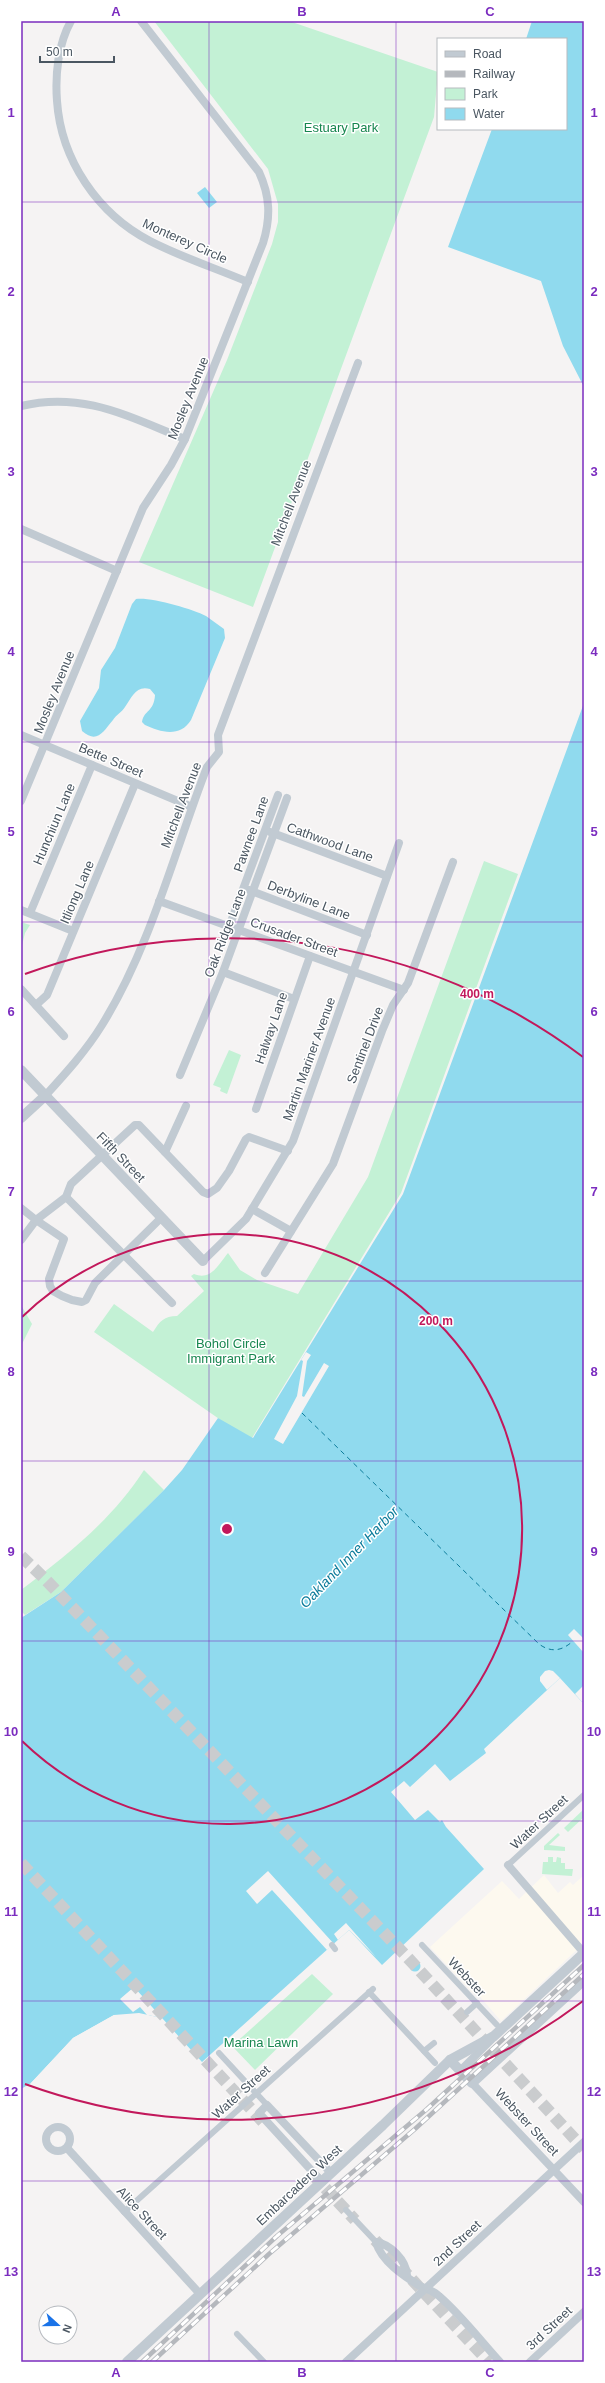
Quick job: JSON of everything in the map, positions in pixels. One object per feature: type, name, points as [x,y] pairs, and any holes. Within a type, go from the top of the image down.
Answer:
[{"type":"street","name":"Monterey Circle","points":[[71,21],[60,55],[57,80],[58,108],[64,139],[85,183],[116,218],[139,234],[162,246],[248,282]]},
{"type":"street","name":"Mosley Avenue","points":[[21,801],[143,508],[175,459],[184,439],[248,282],[263,243],[268,224],[269,206],[263,182],[252,163],[141,21]]},
{"type":"street","name":"Mitchell Avenue","points":[[21,1118],[45,1096],[81,1055],[111,1010],[133,964],[159,901],[207,767],[219,752],[218,735],[358,363]]},
{"type":"street","points":[[21,406],[53,401],[83,402],[112,410],[184,439]]},
{"type":"street","points":[[21,529],[117,571]]},
{"type":"street","name":"Bette Street","points":[[21,735],[192,807]]},
{"type":"street","name":"Hunchiun Lane","points":[[30,913],[92,765]]},
{"type":"street","name":"Itliong Lane","points":[[36,1006],[47,995],[135,784]]},
{"type":"street","name":"Pawnee Lane","points":[[229,926],[278,795]]},
{"type":"street","name":"Oak Ridge Lane","points":[[180,1075],[223,972],[237,930],[253,892],[287,798]]},
{"type":"street","name":"Cathwood Lane","points":[[265,830],[388,876]]},
{"type":"street","name":"Martin Mariner Avenue","points":[[203,1261],[237,1229],[252,1209],[288,1151],[399,843]]},
{"type":"street","name":"Sentinel Drive","points":[[265,1273],[333,1164],[389,1012],[404,990],[453,862]]},
{"type":"street","name":"Derbyline Lane","points":[[244,888],[366,935]]},
{"type":"street","name":"Crusader Street","points":[[159,901],[404,990]]},
{"type":"street","points":[[21,910],[73,931]]},
{"type":"street","name":"Halway Lane","points":[[256,1109],[310,956]]},
{"type":"street","points":[[223,972],[294,999]]},
{"type":"street","points":[[21,989],[64,1036]]},
{"type":"street","name":"Fifth Street","points":[[21,1070],[203,1261]]},
{"type":"street","points":[[165,1152],[186,1106]]},
{"type":"street","points":[[21,1240],[36,1220],[66,1197],[71,1184],[135,1125],[139,1125],[203,1192],[208,1194],[217,1188],[249,1137],[288,1151]]},
{"type":"street","points":[[66,1197],[172,1304]]},
{"type":"street","points":[[21,1208],[64,1239],[49,1279],[50,1286],[53,1291],[72,1300],[82,1302],[88,1299],[94,1282],[162,1218]]},
{"type":"street","points":[[252,1209],[291,1231]]},
{"type":"street","name":"Water Street","points":[[508,1865],[584,1795]]},
{"type":"street","points":[[508,1865],[584,1953]]},
{"type":"street","name":"Webster","points":[[422,1944],[496,2025]]},
{"type":"street","name":"Embarcadero West","points":[[460,2070],[494,2036],[584,1953]]},
{"type":"street","points":[[472,2083],[584,1980]]},
{"type":"street","name":"Water Street","points":[[124,2212],[371,1991],[424,2052]]},
{"type":"street","points":[[467,2012],[477,2003]]},
{"type":"street","name":"Embarcadero West","points":[[127,2362],[322,2182],[450,2060],[494,2036]]},
{"type":"street","points":[[434,2043],[424,2052],[435,2063]]},
{"type":"street","points":[[220,2053],[331,2173]]},
{"type":"street","name":"Webster Street","points":[[450,2060],[584,2202]]},
{"type":"street","points":[[267,2105],[259,2113],[322,2182]]},
{"type":"street","name":"2nd Street","points":[[346,2362],[584,2142]]},
{"type":"street","name":"Alice Street","points":[[67,2148],[200,2294]]},
{"type":"street","points":[[346,2210],[376,2242],[379,2252],[399,2273],[407,2275],[413,2282],[438,2295],[500,2362]]},
{"type":"street","name":"3rd Street","points":[[530,2362],[584,2312]]},
{"type":"street","points":[[237,2334],[264,2362]]},
{"type":"shaded area","points":[[544,1875],[558,1893],[570,1882],[573,1885],[584,1875],[584,1943],[501,2021],[475,1991],[473,1993],[430,1947],[502,1881],[519,1899]]},
{"type":"green space","name":"Estuary Park","points":[[154,21],[289,21],[437,72],[434,117],[253,607],[139,562],[227,360],[272,244],[278,222],[278,204],[268,169]]},
{"type":"green space","name":"Bohol Circle Immigrant Park","points":[[484,861],[518,874],[401,1193],[252,1438],[225,1423],[94,1332],[114,1304],[153,1332],[163,1320],[169,1317],[177,1316],[204,1291],[191,1276],[194,1274],[200,1276],[210,1274],[228,1253],[240,1270],[257,1280],[298,1294],[368,1177]]},
{"type":"green space","points":[[21,922],[30,925],[25,933],[21,949]]},
{"type":"green space","points":[[229,1050],[241,1055],[227,1094],[220,1091],[221,1088],[213,1085]]},
{"type":"green space","points":[[21,1305],[32,1324],[21,1346]]},
{"type":"green space","points":[[144,1470],[164,1490],[61,1592],[25,1615],[21,1611],[21,1590],[88,1536],[118,1505]]},
{"type":"green space","points":[[584,1809],[584,1817],[568,1832],[564,1828]]},
{"type":"green space","points":[[558,1833],[560,1835],[549,1845],[565,1847],[565,1851],[544,1850],[544,1846]]},
{"type":"green space","points":[[548,1857],[553,1857],[553,1862],[556,1862],[557,1857],[561,1858],[561,1863],[565,1863],[565,1869],[573,1869],[572,1876],[542,1874],[543,1862],[548,1862]]},
{"type":"green space","name":"Marina Lawn","points":[[312,1974],[333,1994],[255,2070],[232,2046]]},
{"type":"water","points":[[532,21],[584,21],[584,387],[563,346],[541,281],[448,247],[492,130],[567,130],[567,38],[526,38]]},
{"type":"water","points":[[205,187],[217,202],[209,208],[197,193]]},
{"type":"water","points":[[136,599],[152,600],[200,613],[224,629],[225,638],[191,720],[186,726],[170,732],[157,730],[145,725],[142,722],[143,718],[153,705],[155,695],[150,689],[145,688],[138,690],[132,696],[124,709],[103,732],[96,736],[87,735],[82,731],[80,721],[99,688],[101,670],[115,648],[132,604]]},
{"type":"water","name":"Oakland Inner Harbor","points":[[584,703],[584,1700],[582,1702],[560,1678],[484,1749],[486,1753],[450,1781],[435,1764],[410,1787],[404,1781],[391,1792],[415,1820],[428,1810],[440,1822],[442,1820],[446,1827],[484,1869],[382,1965],[349,1930],[202,2062],[162,2018],[139,2013],[114,2015],[73,2038],[31,2083],[21,2089],[21,1618],[61,1592],[164,1490],[182,1470],[218,1418],[253,1438],[403,1194]]},
{"type":"water","points":[[415,1960],[419,1962],[421,1966],[419,1970],[415,1972],[411,1970],[409,1966],[411,1962]]},
{"type":"pier","points":[[306,1352],[311,1355],[307,1361],[302,1396],[304,1397],[324,1363],[329,1366],[283,1444],[274,1439],[297,1396],[303,1361],[301,1360]]},
{"type":"pier","points":[[574,1629],[584,1639],[584,1653],[568,1635]]},
{"type":"pier","points":[[545,1671],[553,1671],[560,1678],[547,1690],[540,1681],[540,1677]]},
{"type":"pier","points":[[584,1685],[584,1700],[582,1702],[575,1694]]},
{"type":"pier","points":[[268,1871],[334,1944],[327,1950],[272,1890],[257,1904],[246,1891]]},
{"type":"pier","points":[[346,1923],[376,1957],[349,1930],[338,1940],[334,1934]]},
{"type":"pier","points":[[134,1987],[162,2018],[148,2015],[150,2018],[139,2015],[147,2015],[140,2007],[133,2012],[120,1999]]},
{"type":"pier","points":[[114,2015],[139,2015],[114,2017],[75,2040],[33,2085],[31,2083],[73,2038]]},
{"type":"ferry route","points":[[302,1413],[539,1644],[548,1649],[556,1650],[565,1647],[573,1641]]},
{"type":"tunnel","points":[[21,1556],[45,1579],[408,1958],[584,2149]]},
{"type":"tunnel","points":[[21,1863],[266,2125]]},
{"type":"tunnel","points":[[313,2175],[355,2220]]},
{"type":"tunnel","points":[[375,2240],[489,2362]]},
{"type":"railway","points":[[142,2362],[277,2236],[427,2109],[584,1965]]},
{"type":"railway","points":[[152,2362],[269,2254],[415,2129],[584,1974]]}]
